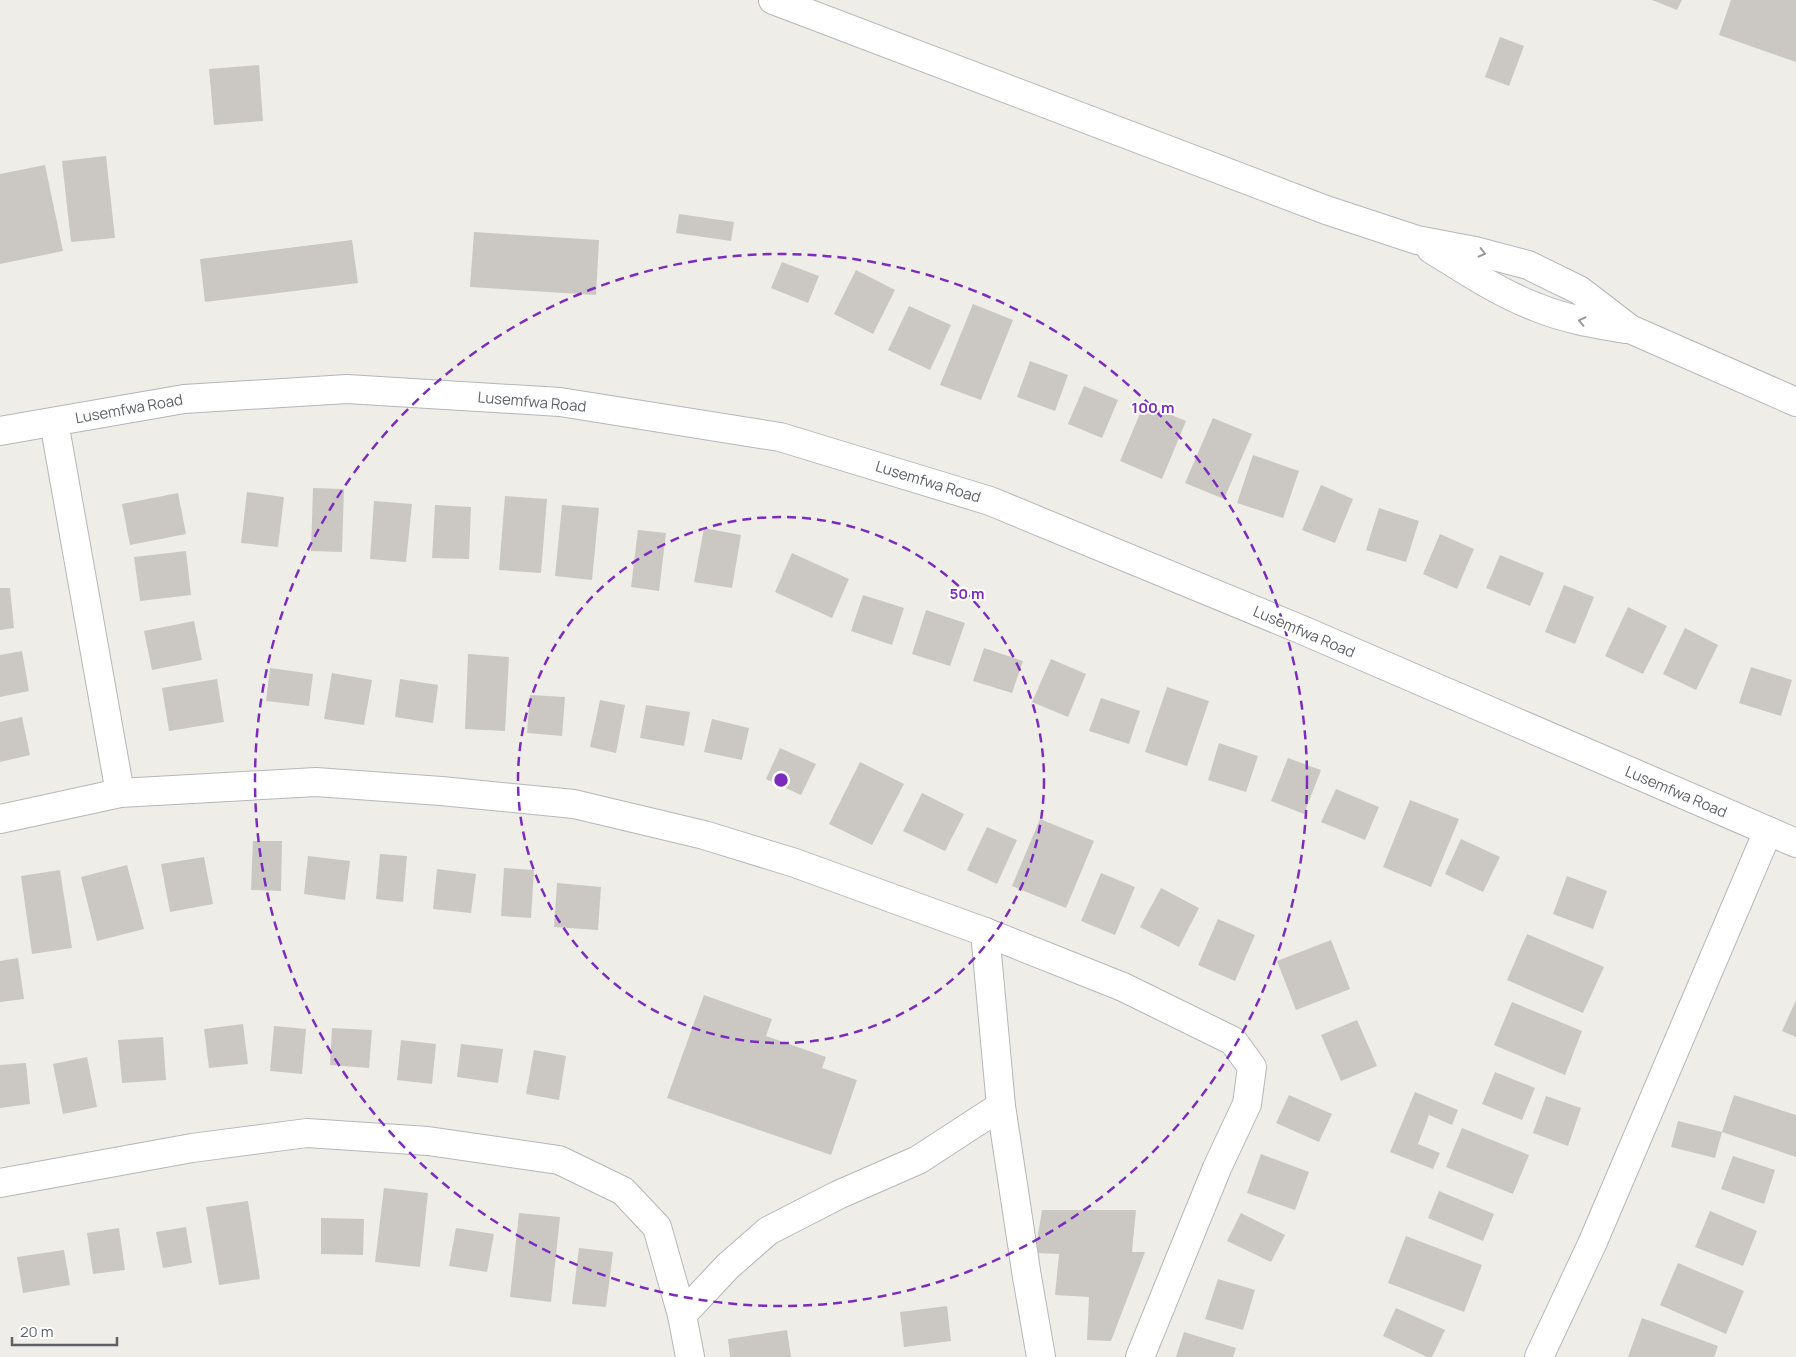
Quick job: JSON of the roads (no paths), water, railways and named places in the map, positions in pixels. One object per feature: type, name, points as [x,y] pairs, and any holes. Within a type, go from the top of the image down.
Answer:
[{"type":"street","points":[[773,0],[1326,210],[1417,240],[1475,251],[1528,265],[1579,290],[1630,329],[1796,402]]},
{"type":"street","name":"Lusemfwa Road","points":[[0,430],[184,399],[347,389],[560,402],[780,437],[990,501],[1309,633],[1796,843]]},
{"type":"street","points":[[54,422],[120,793]]},
{"type":"street","points":[[0,819],[120,793],[316,782],[441,791],[574,804],[704,835],[795,863],[985,932],[1123,986],[1233,1041],[1252,1067],[1247,1104],[1217,1168],[1140,1357]]},
{"type":"street","points":[[1539,1357],[1592,1244],[1768,831]]},
{"type":"street","points":[[985,932],[1000,1106],[1041,1357]]},
{"type":"street","points":[[682,1315],[728,1266],[768,1231],[838,1195],[918,1160],[1000,1106]]},
{"type":"street","points":[[0,1183],[192,1148],[308,1132],[428,1141],[559,1160],[623,1192],[657,1227],[682,1315],[690,1357]]}]
